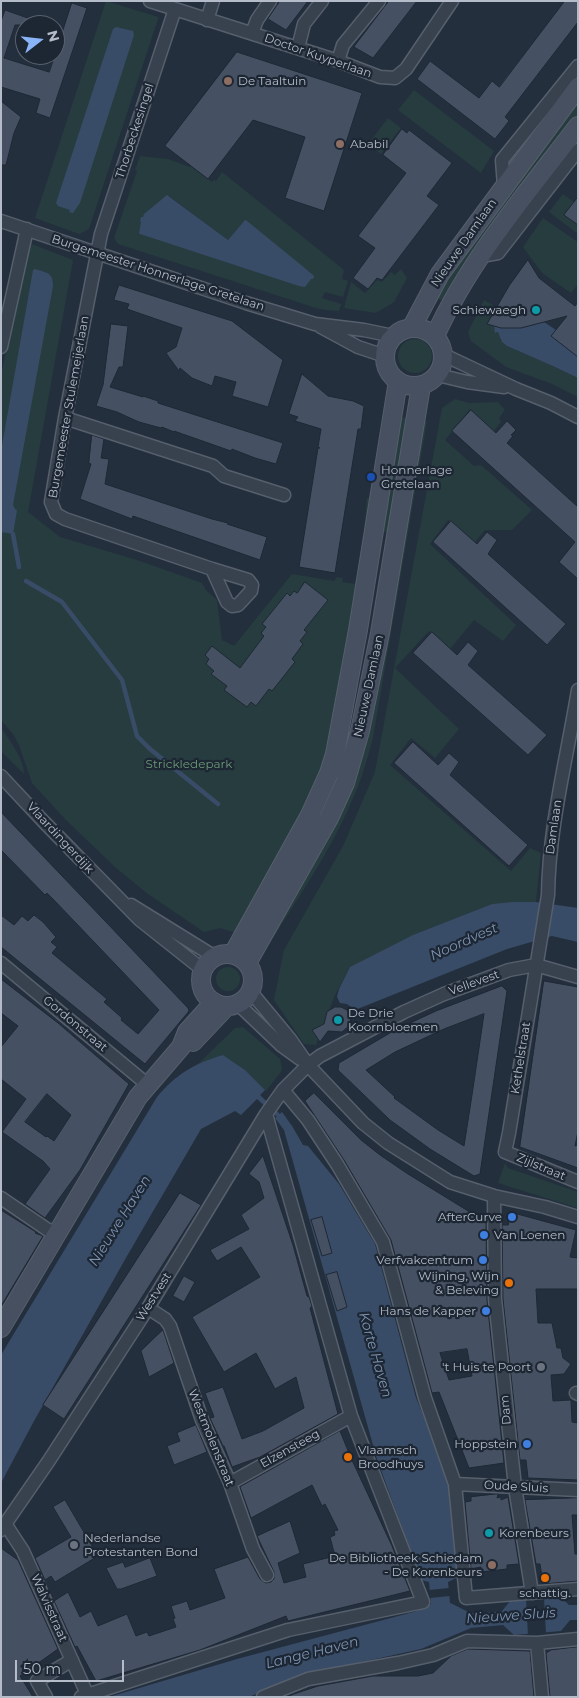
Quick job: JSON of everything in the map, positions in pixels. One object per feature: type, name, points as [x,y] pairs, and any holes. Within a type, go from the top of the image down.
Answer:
[{"type":"street","name":"Doctor Kuyperlaan","points":[[150,1],[338,61],[380,77],[395,78],[406,69],[452,1]]},
{"type":"street","points":[[207,20],[213,1]]},
{"type":"street","points":[[252,33],[257,20],[270,1]]},
{"type":"street","points":[[298,48],[304,24],[322,1]]},
{"type":"street","points":[[338,61],[343,45],[379,1]]},
{"type":"street","name":"Thorbeckesingel","points":[[97,253],[101,234],[175,10]]},
{"type":"street","name":"Nieuwe Damlaan","points":[[504,186],[502,160],[578,66]]},
{"type":"street","name":"Nieuwe Damlaan","points":[[412,327],[440,274],[578,87]]},
{"type":"street","name":"Nieuwe Damlaan","points":[[436,336],[458,291],[481,256],[508,217],[578,126]]},
{"type":"street","name":"Nieuwe Damlaan","points":[[481,256],[498,253],[578,150]]},
{"type":"street","name":"Burgemeester Honnerlage Gretelaan","points":[[1,221],[246,303],[315,324],[364,330],[393,336]]},
{"type":"street","points":[[1,347],[27,229]]},
{"type":"street","name":"Burgemeester Stulemeijerlaan","points":[[97,253],[51,502],[56,514],[65,519],[212,569]]},
{"type":"street","name":"Burgemeester Honnerlage Gretelaan","points":[[315,324],[358,347],[385,356]]},
{"type":"street","points":[[412,327],[421,328],[436,336],[442,345],[444,355],[443,366],[438,375],[430,382],[421,386],[406,385],[398,382],[388,370],[385,356],[393,336],[405,328],[412,327]]},
{"type":"street","points":[[444,355],[578,417]]},
{"type":"street","points":[[438,375],[467,382],[516,389]]},
{"type":"street","name":"Nieuwe Damlaan","points":[[240,959],[310,815],[329,773],[335,754],[358,630],[398,382]]},
{"type":"street","name":"Nieuwe Damlaan","points":[[240,959],[329,818],[344,783],[360,731],[380,633],[421,386]]},
{"type":"street","points":[[66,418],[213,466],[224,476],[284,495]]},
{"type":"street","name":"Damlaan","points":[[536,965],[548,895],[549,864],[556,810],[578,690]]},
{"type":"street","name":"Vlaardingerdijk","points":[[1,776],[140,920],[203,970]]},
{"type":"street","name":"Vlaardingerdijk","points":[[121,899],[215,957]]},
{"type":"street","points":[[1,1328],[138,1097],[181,1047],[195,1041],[232,1001],[253,977],[240,959],[221,955],[210,961],[203,970],[203,988],[207,996],[232,1001],[282,1046],[308,1065],[363,1123],[388,1143],[450,1182],[494,1196],[545,1207],[578,1217]]},
{"type":"street","name":"Gordonstraat","points":[[1,963],[148,1085]]},
{"type":"street","points":[[536,965],[578,976]]},
{"type":"street","name":"Vellevest","points":[[308,1065],[320,1056],[395,1016],[444,994],[509,970],[536,965]]},
{"type":"street","name":"Kethelstraat","points":[[505,1152],[536,965]]},
{"type":"street","name":"Westvest","points":[[3,1528],[148,1308],[266,1114],[283,1090],[308,1065]]},
{"type":"street","points":[[283,1090],[308,1120],[328,1149],[383,1242],[426,1398],[455,1484],[466,1598],[578,1589]]},
{"type":"street","points":[[84,1695],[288,1630],[423,1602],[351,1416],[266,1114]]},
{"type":"street","name":"Zijlstraat","points":[[505,1152],[578,1182]]},
{"type":"street","name":"Dam","points":[[494,1196],[495,1299],[515,1487],[532,1593]]},
{"type":"street","points":[[1,1198],[48,1230],[58,1232]]},
{"type":"street","name":"Westmolenstraat","points":[[148,1308],[165,1319],[170,1326],[202,1420],[230,1483],[253,1549],[267,1575]]},
{"type":"street","name":"Elzensteeg","points":[[230,1483],[351,1416]]},
{"type":"street","name":"Oude Sluis","points":[[455,1484],[578,1490]]},
{"type":"street","name":"Walvisstraat","points":[[3,1528],[23,1551],[72,1660],[84,1695]]},
{"type":"street","points":[[263,1697],[308,1679],[433,1655],[467,1641],[537,1643],[578,1639]]},
{"type":"street","points":[[537,1643],[542,1697]]},
{"type":"street","points":[[46,1697],[37,1681],[72,1660]]},
{"type":"green space","points":[[106,1],[158,17],[158,19],[89,229],[79,234],[35,218]]},
{"type":"green space","points":[[414,90],[494,151],[481,173],[398,110]]},
{"type":"green space","points":[[578,101],[578,115],[515,199],[445,302],[436,298],[457,261]]},
{"type":"green space","points":[[388,118],[401,128],[381,154],[368,144]]},
{"type":"green space","points":[[140,156],[168,159],[191,166],[212,182],[216,181],[222,172],[344,270],[342,279],[348,281],[343,297],[325,292],[322,298],[341,304],[339,311],[316,308],[118,244],[114,238],[137,171],[135,170]],"holes":[[[169,196],[228,240],[244,221],[313,276],[139,232],[142,221]]]},
{"type":"green space","points":[[563,194],[574,202],[564,215],[578,225],[578,234],[549,212]]},
{"type":"green space","points":[[543,218],[578,242],[578,284],[571,293],[542,273],[523,247]]},
{"type":"green space","name":"Strickledepark","points":[[29,243],[73,260],[28,512],[60,537],[140,561],[202,583],[206,590],[217,600],[222,640],[234,646],[292,574],[334,581],[337,577],[343,578],[342,582],[355,584],[364,532],[367,498],[375,499],[325,773],[236,933],[220,928],[204,932],[148,894],[116,868],[66,820],[32,783],[19,745],[13,734],[1,720],[1,375]]},
{"type":"green space","points":[[401,269],[407,278],[394,302],[376,313],[344,308],[351,282],[365,293],[377,280],[382,282],[391,272],[395,275]]},
{"type":"green space","points":[[484,300],[496,307],[487,324],[494,326],[502,342],[578,378],[578,397],[552,384],[506,367],[471,341],[468,332]]},
{"type":"green space","points":[[415,339],[422,340],[427,344],[431,349],[431,363],[427,368],[422,372],[415,373],[408,372],[403,368],[399,363],[398,356],[399,349],[403,344],[408,340]]},
{"type":"green space","points":[[455,399],[469,403],[498,402],[505,410],[499,418],[501,422],[494,431],[472,414],[473,412],[470,409],[445,440],[474,466],[481,465],[532,510],[512,530],[485,530],[474,543],[448,520],[430,544],[516,625],[503,641],[474,620],[450,649],[429,631],[395,668],[459,729],[435,758],[411,738],[390,765],[511,871],[530,848],[541,853],[536,902],[492,904],[414,935],[350,967],[335,995],[316,1045],[304,1044],[274,1000],[284,950],[343,846],[375,772],[442,408]]},
{"type":"green space","points":[[399,417],[410,418],[389,533],[384,532],[382,526]]},
{"type":"green space","points":[[421,421],[427,421],[373,738],[361,779],[343,821],[312,876],[268,946],[263,943],[338,814]]},
{"type":"green space","points":[[1,728],[22,763],[24,774],[1,751]]},
{"type":"green space","points":[[228,967],[237,970],[240,979],[237,988],[228,991],[219,988],[216,979],[219,970]]},
{"type":"green space","points":[[243,1027],[280,1059],[282,1069],[266,1091],[245,1070],[223,1055],[198,1064],[235,1028]]},
{"type":"green space","points":[[505,1163],[508,1168],[578,1192],[578,1208],[498,1183]]},
{"type":"water","points":[[116,27],[133,31],[134,35],[80,203],[73,213],[58,206],[56,203],[113,29]]},
{"type":"water","points":[[167,195],[228,240],[245,220],[247,221],[314,276],[313,279],[305,287],[299,286],[140,234],[141,217]]},
{"type":"water","points":[[33,270],[46,272],[52,278],[53,286],[13,505],[17,510],[13,534],[1,532],[1,451]]},
{"type":"water","points":[[544,322],[556,330],[551,336],[574,354],[578,350],[578,378],[507,346],[502,342],[498,332],[495,333],[494,326],[521,328]]},
{"type":"water","name":"Noordvest","points":[[536,902],[578,908],[578,942],[552,936],[507,949],[355,1010],[347,1004],[340,1003],[337,997],[339,989],[350,967],[413,935],[492,904]]},
{"type":"water","points":[[223,1055],[245,1070],[265,1090],[260,1095],[280,1114],[282,1112],[303,1145],[308,1146],[339,1184],[375,1244],[416,1398],[448,1473],[460,1576],[448,1582],[450,1603],[470,1613],[483,1613],[502,1611],[511,1600],[560,1596],[569,1605],[578,1605],[578,1620],[570,1620],[561,1631],[514,1635],[503,1625],[471,1628],[421,1649],[321,1671],[289,1680],[249,1697],[109,1697],[237,1659],[417,1611],[431,1604],[429,1582],[421,1580],[377,1459],[284,1130],[275,1118],[277,1117],[257,1099],[241,1115],[235,1111],[201,1129],[127,1256],[1,1483],[1,1355],[157,1097],[178,1076],[203,1062]]},
{"type":"pier","points":[[449,1588],[450,1596],[430,1598],[429,1590]]},
{"type":"pier","points":[[544,1597],[546,1634],[528,1636],[526,1598]]},
{"type":"building","points":[[280,1],[308,1],[286,30],[268,19]]},
{"type":"building","points":[[389,1],[417,1],[373,58],[354,47]]},
{"type":"building","points":[[565,1],[578,1],[578,22],[505,117],[509,121],[495,139],[417,79],[430,61],[479,98],[492,81],[499,87]]},
{"type":"building","points":[[72,3],[87,8],[50,118],[36,113],[40,99],[1,87],[1,21],[5,10],[19,15],[15,15],[15,25],[4,58],[15,61],[15,65],[26,65],[49,72],[51,65],[65,65],[65,24]]},
{"type":"building","points":[[237,52],[362,93],[324,211],[285,198],[305,137],[253,120],[208,179],[165,146]]},
{"type":"building","points":[[1,101],[21,117],[14,133],[6,165],[1,165]]},
{"type":"building","points":[[402,129],[407,133],[409,130],[452,163],[427,196],[439,205],[382,280],[377,278],[368,289],[353,278],[375,248],[358,236],[406,173],[383,155]]},
{"type":"building","points":[[578,197],[578,225],[564,215]]},
{"type":"building","name":"Schiewaegh","points":[[528,260],[539,278],[575,306],[578,302],[578,357],[551,336],[567,316],[521,328],[501,328],[487,324],[509,286]]},
{"type":"building","points":[[119,285],[232,321],[283,360],[268,407],[232,396],[236,382],[215,376],[212,386],[192,378],[180,368],[179,371],[166,353],[176,347],[182,328],[127,309],[129,304],[114,300]]},
{"type":"building","points":[[111,324],[128,326],[123,367],[119,367],[110,387],[143,396],[158,401],[158,403],[283,443],[276,464],[232,449],[231,451],[162,427],[139,422],[117,412],[96,406],[103,385]]},
{"type":"building","points":[[302,374],[328,396],[353,401],[364,406],[361,429],[358,429],[335,573],[299,567],[318,448],[320,448],[318,447],[321,429],[295,421],[298,417],[289,414]]},
{"type":"building","points":[[471,410],[496,433],[507,421],[516,430],[507,443],[578,507],[578,579],[559,562],[575,542],[452,431]]},
{"type":"building","points":[[92,435],[104,439],[101,458],[109,459],[105,484],[267,537],[260,560],[133,516],[132,519],[80,499],[91,464],[89,463]]},
{"type":"building","points":[[451,521],[477,544],[487,532],[497,540],[488,554],[566,624],[547,645],[433,542]]},
{"type":"building","points":[[305,582],[328,600],[304,630],[307,632],[300,641],[303,644],[292,659],[295,662],[272,691],[269,689],[256,706],[251,702],[247,707],[224,690],[227,686],[211,674],[214,671],[206,664],[209,659],[205,655],[212,646],[240,668],[264,636],[261,633],[266,627],[262,624],[287,593],[290,596],[294,591],[297,593]]},
{"type":"building","points":[[432,632],[457,655],[468,642],[478,651],[468,665],[547,735],[528,755],[413,653]]},
{"type":"building","points":[[413,742],[438,765],[449,753],[459,762],[450,775],[528,845],[509,866],[394,763]]},
{"type":"building","points":[[1,812],[188,1008],[189,1011],[145,1064],[1,947],[1,915],[14,925],[22,916],[28,921],[34,915],[56,937],[51,942],[57,947],[52,953],[107,999],[104,1002],[138,1034],[159,1010],[52,898],[47,893],[45,895],[1,850]]},
{"type":"building","points":[[1,979],[58,1023],[129,1084],[80,1170],[45,1218],[25,1204],[50,1169],[43,1161],[2,1132],[26,1099],[1,1079],[1,1047],[18,1026],[1,1013]],"holes":[[[47,1094],[71,1115],[54,1141],[25,1122]]]},
{"type":"building","points":[[544,981],[578,987],[578,1131],[575,1146],[578,1145],[578,1168],[520,1147]]},
{"type":"building","points":[[502,986],[507,991],[480,1174],[474,1176],[430,1149],[390,1120],[338,1070],[339,1063],[395,1030],[436,1011]],"holes":[[[484,1014],[464,1146],[438,1130],[394,1098],[366,1070],[395,1052],[444,1029]]]},
{"type":"building","name":"De Drie Koornbloemen","points":[[335,1007],[347,1010],[351,1016],[350,1025],[342,1032],[328,1031],[320,1042],[312,1030],[324,1024],[327,1012]]},
{"type":"building","points":[[314,1093],[361,1140],[380,1155],[486,1222],[487,1300],[504,1463],[469,1468],[439,1392],[432,1393],[391,1240],[344,1160],[305,1101]],"holes":[[[467,1349],[472,1376],[449,1380],[440,1353]]]},
{"type":"building","points":[[263,1156],[293,1245],[307,1296],[312,1306],[310,1308],[338,1414],[260,1457],[232,1467],[210,1418],[214,1417],[205,1393],[223,1387],[242,1439],[263,1431],[304,1408],[296,1377],[275,1389],[256,1353],[224,1372],[192,1317],[260,1277],[241,1247],[217,1261],[210,1250],[249,1229],[241,1215],[264,1198],[259,1182],[249,1174]]},
{"type":"building","points":[[180,1193],[201,1205],[64,1419],[43,1405]]},
{"type":"building","points":[[1,1210],[35,1233],[43,1236],[1,1306]]},
{"type":"building","points":[[510,1212],[576,1230],[570,1257],[578,1258],[578,1289],[536,1289],[538,1323],[552,1323],[557,1348],[561,1348],[563,1358],[571,1364],[564,1374],[551,1375],[553,1401],[571,1400],[572,1422],[578,1423],[578,1480],[528,1478],[526,1460],[520,1460],[503,1299],[502,1225],[508,1225]]},
{"type":"building","points":[[322,1217],[332,1253],[322,1256],[311,1220]]},
{"type":"building","points":[[337,1272],[347,1307],[337,1311],[326,1275]]},
{"type":"building","points":[[184,1276],[195,1282],[184,1302],[173,1296]]},
{"type":"building","points":[[163,1330],[174,1363],[149,1377],[141,1351]]},
{"type":"building","points":[[196,1425],[207,1452],[174,1465],[167,1446],[180,1441],[177,1433]]},
{"type":"building","points":[[340,1431],[392,1546],[410,1591],[288,1621],[286,1616],[200,1650],[96,1681],[77,1646],[75,1647],[54,1601],[68,1592],[80,1617],[91,1611],[98,1626],[127,1614],[136,1636],[147,1632],[149,1636],[176,1627],[171,1606],[187,1601],[190,1610],[225,1598],[214,1569],[248,1557],[260,1579],[266,1583],[271,1582],[274,1579],[274,1572],[257,1536],[290,1521],[300,1553],[278,1563],[284,1583],[306,1577],[303,1564],[335,1556],[330,1537],[335,1535],[334,1531],[338,1530],[325,1504],[322,1506],[312,1485],[251,1518],[240,1487]]},
{"type":"building","name":"Korenbeurs","points":[[498,1494],[497,1498],[501,1497],[501,1500],[508,1497],[519,1564],[507,1565],[507,1569],[481,1572],[481,1567],[471,1569],[465,1502],[471,1501],[471,1497]]},
{"type":"building","points":[[578,1498],[578,1515],[572,1515],[575,1554],[578,1554],[578,1581],[543,1584],[540,1564],[536,1564],[525,1500]]},
{"type":"building","name":"Nederlandse Protestanten Bond","points":[[65,1500],[98,1556],[55,1582],[51,1576],[45,1580],[35,1558],[71,1537],[53,1507]]},
{"type":"building","points":[[1,1548],[18,1560],[58,1649],[20,1676],[33,1697],[1,1697]]},
{"type":"building","points":[[150,1558],[157,1576],[117,1589],[106,1568],[123,1562],[125,1567]]},
{"type":"building","points":[[578,1647],[578,1697],[550,1697],[546,1653],[551,1650]]},
{"type":"building","points":[[468,1649],[530,1651],[534,1697],[291,1697],[291,1695],[318,1686],[373,1676],[418,1676],[433,1673],[451,1656]]},
{"type":"waterway","points":[[13,534],[19,567]]},
{"type":"waterway","points":[[26,581],[62,602],[122,680],[137,736],[150,749],[218,804]]},
{"type":"place","name":"De Taaltuin","points":[[228,81]]},
{"type":"place","name":"Ababil","points":[[340,144]]},
{"type":"place","name":"Schiewaegh","points":[[536,310]]},
{"type":"place","name":"Honnerlage Gretelaan","points":[[371,477]]},
{"type":"place","name":"De Drie Koornbloemen","points":[[338,1020]]},
{"type":"place","name":"AfterCurve","points":[[512,1217]]},
{"type":"place","name":"Van Loenen","points":[[484,1235]]},
{"type":"place","name":"Verfvakcentrum","points":[[483,1260]]},
{"type":"place","name":"Wijning, Wijn & Beleving","points":[[509,1283]]},
{"type":"place","name":"Hans de Kapper","points":[[486,1311]]},
{"type":"place","name":"'t Huis te Poort","points":[[541,1367]]},
{"type":"place","name":"Hoppstein","points":[[527,1444]]},
{"type":"place","name":"Vlaamsch Broodhuys","points":[[348,1457]]},
{"type":"place","name":"Korenbeurs","points":[[489,1533]]},
{"type":"place","name":"Nederlandse Protestanten Bond","points":[[74,1545]]},
{"type":"place","name":"De Bibliotheek Schiedam - De Korenbeurs","points":[[492,1565]]},
{"type":"place","name":"schattig.","points":[[545,1578]]},
{"type":"water label","name":"Nieuwe Haven","points":[[120,1221]]},
{"type":"water label","name":"Korte Haven","points":[[375,1355]]},
{"type":"water label","name":"Nieuwe Sluis","points":[[511,1616]]},
{"type":"water label","name":"Lange Haven","points":[[312,1653]]}]
